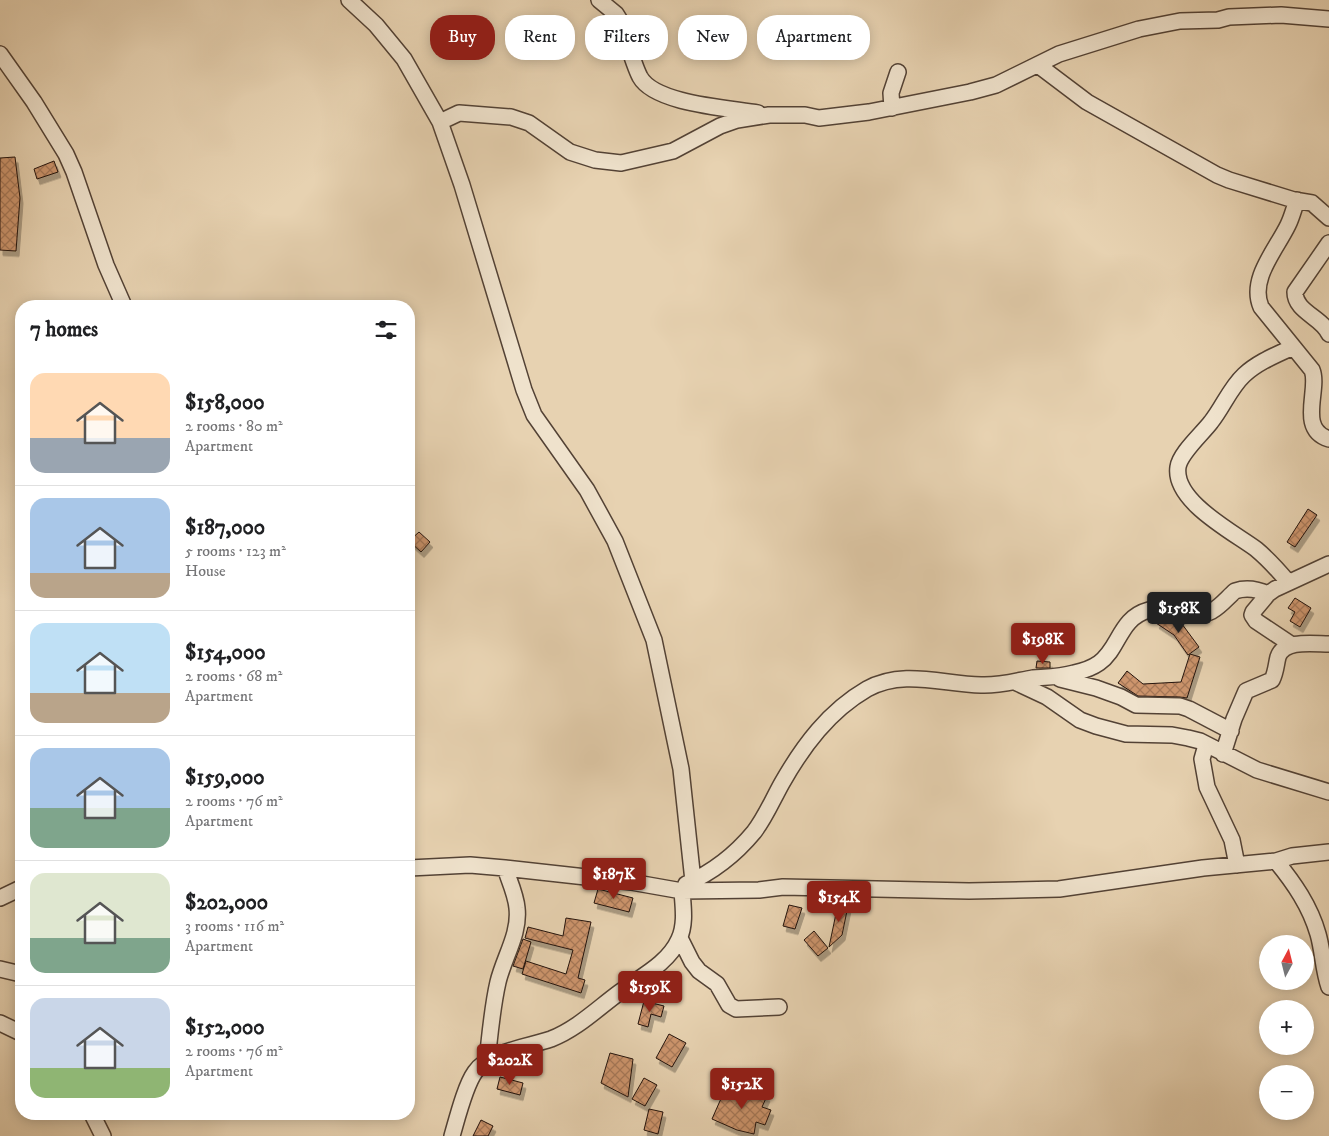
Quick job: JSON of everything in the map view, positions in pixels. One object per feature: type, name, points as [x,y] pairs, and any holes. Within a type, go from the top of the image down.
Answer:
[{"type":"street","points":[[349,0],[376,25],[404,59],[440,122],[462,185],[524,390],[534,415],[587,490],[615,541],[654,640],[681,769],[683,922],[680,938],[675,946],[651,971],[628,985],[568,1031],[487,1061],[476,1071],[470,1080],[452,1136]]},
{"type":"street","points":[[599,0],[616,14],[622,22],[640,78],[658,93],[681,101],[769,115],[805,115],[819,118],[892,108],[996,85],[1058,54],[1139,29],[1180,21],[1281,15],[1329,19]]},
{"type":"street","points":[[0,54],[34,102],[66,154],[106,265],[121,300]]},
{"type":"street","points":[[1038,65],[1087,102],[1217,175],[1228,180],[1312,203],[1329,218]]},
{"type":"street","points":[[892,108],[891,93],[898,72]]},
{"type":"street","points":[[440,122],[459,113],[511,117],[529,123],[570,152],[595,160],[620,163],[673,151],[728,123],[769,115]]},
{"type":"street","points":[[1297,200],[1288,224],[1259,280],[1258,299],[1261,307],[1314,374],[1312,418],[1314,426],[1319,433],[1329,439]]},
{"type":"street","points":[[1329,243],[1302,280],[1295,292],[1295,299],[1299,305],[1322,322],[1329,334]]},
{"type":"street","points":[[1288,582],[1256,550],[1189,500],[1180,483],[1178,466],[1183,456],[1212,421],[1243,376],[1261,362],[1293,347]]},
{"type":"street","points":[[1292,645],[1253,619],[1253,612],[1268,594],[1288,582],[1329,564]]},
{"type":"street","points":[[683,887],[722,864],[754,831],[765,816],[794,761],[810,740],[828,719],[847,702],[867,689],[888,680],[908,678],[983,685],[1080,672],[1100,663],[1127,624],[1142,612],[1160,609],[1185,613],[1206,613],[1214,610],[1239,589],[1258,590],[1268,594]]},
{"type":"street","points":[[1224,754],[1246,691],[1272,680],[1281,650],[1292,645],[1329,644]]},
{"type":"street","points":[[1051,676],[1096,688],[1136,705],[1180,706],[1231,731]]},
{"type":"street","points":[[1014,682],[1047,697],[1080,720],[1096,726],[1126,734],[1172,735],[1188,738],[1257,770],[1329,792]]},
{"type":"street","points":[[1206,745],[1202,759],[1207,787],[1232,840],[1237,865]]},
{"type":"street","points":[[415,868],[470,865],[683,887],[758,890],[783,888],[968,891],[1059,889],[1329,852]]},
{"type":"street","points":[[1276,860],[1297,887],[1310,913],[1318,933],[1329,987]]},
{"type":"street","points":[[487,1061],[499,979],[517,918],[517,907],[505,868]]},
{"type":"street","points":[[0,898],[15,891]]},
{"type":"street","points":[[680,938],[699,972],[717,984],[729,1005],[736,1009],[779,1007]]},
{"type":"street","points":[[0,969],[15,973]]},
{"type":"street","points":[[0,1023],[15,1030]]},
{"type":"street","points":[[95,1120],[103,1136]]},
{"type":"building","points":[[15,157],[20,198],[16,251],[0,250],[0,158]]},
{"type":"building","points":[[54,161],[58,172],[37,179],[34,169]]},
{"type":"building","points":[[1308,509],[1317,515],[1295,547],[1287,542]]},
{"type":"building","points":[[419,532],[430,542],[421,552],[415,546],[415,536]]},
{"type":"building","points":[[1295,598],[1311,608],[1300,627],[1290,621],[1295,612],[1288,608]]},
{"type":"building","points":[[1159,618],[1178,621],[1199,647],[1188,655],[1174,635],[1156,623]]},
{"type":"building","points":[[1190,654],[1200,657],[1187,698],[1138,696],[1118,683],[1127,671],[1143,684],[1181,682]]},
{"type":"building","points":[[1037,661],[1050,662],[1050,668],[1036,668]]},
{"type":"building","points":[[598,889],[633,898],[629,912],[594,903]]},
{"type":"building","points":[[838,904],[848,906],[842,935],[829,947]]},
{"type":"building","points":[[789,905],[802,908],[795,929],[783,926]]},
{"type":"building","points":[[566,918],[591,922],[578,978],[585,980],[581,993],[522,974],[526,961],[566,974],[573,950],[525,938],[528,927],[563,936]]},
{"type":"building","points":[[814,931],[828,948],[818,956],[804,940]]},
{"type":"building","points":[[523,939],[531,942],[523,969],[513,966]]},
{"type":"building","points":[[644,1001],[664,1006],[661,1017],[651,1014],[648,1027],[638,1024]]},
{"type":"building","points":[[669,1034],[686,1043],[672,1067],[656,1058]]},
{"type":"building","points":[[610,1053],[633,1059],[628,1097],[601,1083]]},
{"type":"building","points":[[500,1077],[523,1083],[520,1095],[497,1089]]},
{"type":"building","points":[[644,1078],[657,1085],[645,1106],[632,1099]]},
{"type":"building","points":[[727,1085],[746,1094],[749,1088],[767,1096],[762,1107],[771,1110],[765,1125],[756,1122],[754,1134],[737,1130],[712,1119]]},
{"type":"building","points":[[649,1109],[663,1112],[658,1134],[644,1130]]},
{"type":"building","points":[[481,1120],[493,1126],[488,1136],[473,1136]]}]
